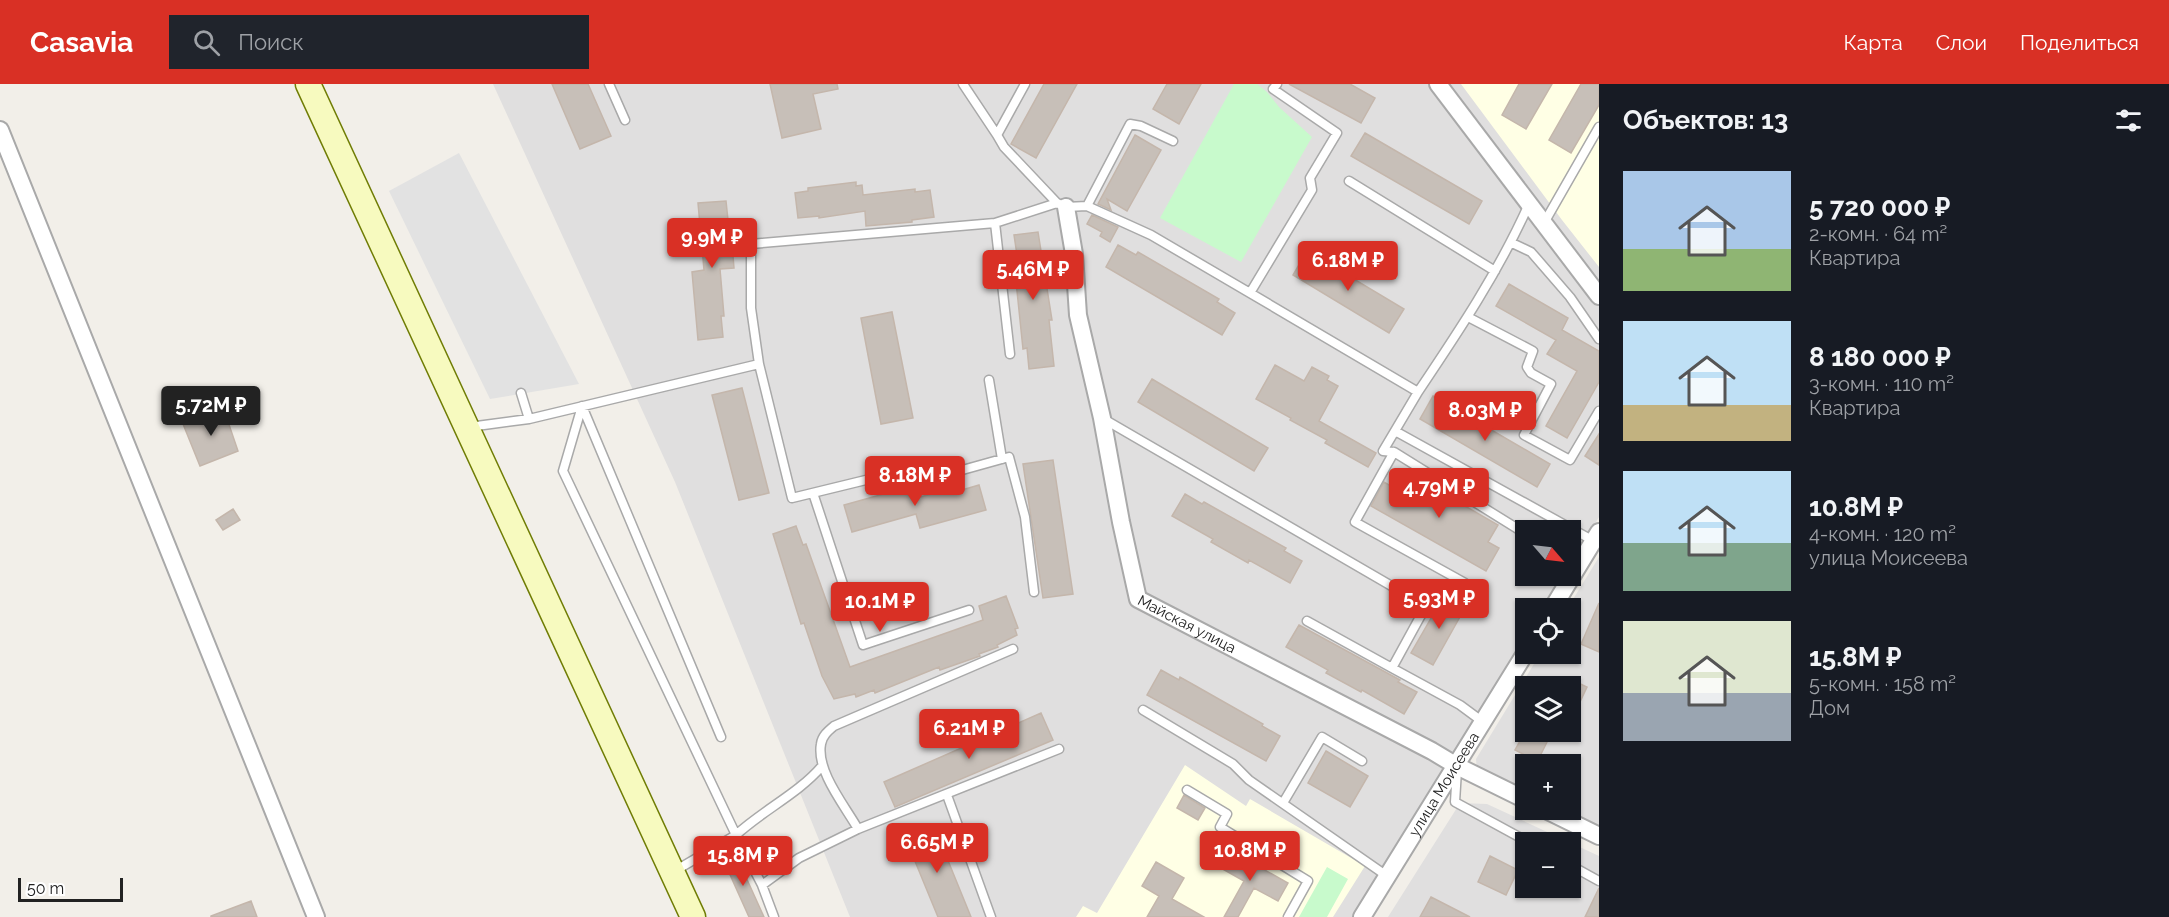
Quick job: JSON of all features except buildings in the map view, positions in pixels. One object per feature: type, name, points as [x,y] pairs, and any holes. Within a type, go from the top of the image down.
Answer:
[{"type":"main road","points":[[308,84],[693,917]]},
{"type":"street","points":[[1438,84],[1599,296]]},
{"type":"street","points":[[0,130],[316,917]]},
{"type":"street","name":"Майская улица","points":[[1061,205],[1074,254],[1078,315],[1102,418],[1138,599],[1515,795]]},
{"type":"street","points":[[1581,556],[1596,536]]},
{"type":"street","name":"улица Моисеева","points":[[1362,917],[1519,664]]},
{"type":"street","points":[[1566,820],[1599,836]]},
{"type":"lane","points":[[609,84],[625,120]]},
{"type":"lane","points":[[963,84],[1004,147],[1061,205]]},
{"type":"lane","points":[[997,135],[1024,84]]},
{"type":"lane","points":[[1250,293],[1312,190],[1310,178],[1337,133],[1273,89],[1277,84]]},
{"type":"lane","points":[[1088,206],[1130,124],[1142,126],[1173,141]]},
{"type":"lane","points":[[1544,223],[1599,127]]},
{"type":"lane","points":[[1349,181],[1495,271]]},
{"type":"lane","points":[[1515,527],[1394,452],[1383,450],[1512,243],[1529,204]]},
{"type":"lane","points":[[1034,592],[1025,517],[1009,457],[948,474],[915,468],[792,498],[759,364],[751,308],[751,244],[994,223],[1061,205],[1088,206],[1151,236],[1418,392]]},
{"type":"lane","points":[[994,223],[1010,354]]},
{"type":"lane","points":[[1512,243],[1532,252],[1570,297],[1599,339]]},
{"type":"lane","points":[[1468,317],[1533,351],[1527,366],[1531,373],[1551,384],[1524,435],[1570,460],[1599,411]]},
{"type":"lane","points":[[466,428],[529,419],[759,364]]},
{"type":"lane","points":[[989,380],[1002,459]]},
{"type":"lane","points":[[521,393],[529,419]]},
{"type":"lane","points":[[582,406],[721,736]]},
{"type":"lane","points":[[582,406],[563,471],[762,885],[774,917]]},
{"type":"lane","points":[[1102,418],[1426,606],[1392,668]]},
{"type":"lane","points":[[1395,431],[1596,536]]},
{"type":"lane","points":[[1394,452],[1355,522],[1465,583]]},
{"type":"lane","points":[[813,493],[863,645],[969,610]]},
{"type":"lane","points":[[1307,621],[1460,705],[1483,722]]},
{"type":"lane","points":[[858,829],[822,766],[821,744],[825,734],[834,726],[1013,650]]},
{"type":"lane","points":[[1143,710],[1233,764],[1249,780],[1388,876]]},
{"type":"lane","points":[[1283,803],[1322,737],[1362,761]]},
{"type":"lane","points":[[762,885],[798,858],[858,829],[1059,749]]},
{"type":"lane","points":[[673,873],[736,835],[752,820],[810,780],[822,766]]},
{"type":"lane","points":[[1457,766],[1455,802],[1515,835]]},
{"type":"lane","points":[[1187,790],[1227,814],[1220,827],[1308,881],[1287,917]]},
{"type":"lane","points":[[947,795],[991,917]]},
{"type":"lane","points":[[1581,871],[1599,881]]},
{"type":"shaded area","points":[[493,84],[1599,84],[1599,517],[1581,547],[1581,520],[1515,520],[1515,586],[1557,586],[1550,598],[1515,598],[1515,653],[1353,917],[850,917],[675,482]]},
{"type":"shaded area","points":[[1461,84],[1599,84],[1599,267],[1562,220]]},
{"type":"shaded area","points":[[459,153],[579,384],[490,399],[389,191]]},
{"type":"shaded area","points":[[1599,557],[1599,833],[1571,820],[1581,820],[1581,754],[1515,754],[1515,793],[1477,772],[1476,759],[1515,695],[1515,742],[1581,742],[1581,676],[1527,676],[1534,664],[1581,664],[1581,598],[1574,598]]},
{"type":"shaded area","points":[[1185,765],[1246,806],[1250,799],[1365,866],[1333,917],[1076,917],[1083,906],[1097,913]]},
{"type":"shaded area","points":[[1460,803],[1487,804],[1515,817],[1515,820],[1521,820],[1547,832],[1515,832],[1515,898],[1581,898],[1581,848],[1599,856],[1599,917],[1388,917]]},
{"type":"green space","points":[[1234,84],[1257,84],[1312,137],[1241,262],[1160,218]]},
{"type":"green space","points":[[1327,867],[1348,879],[1327,917],[1299,917]]}]
